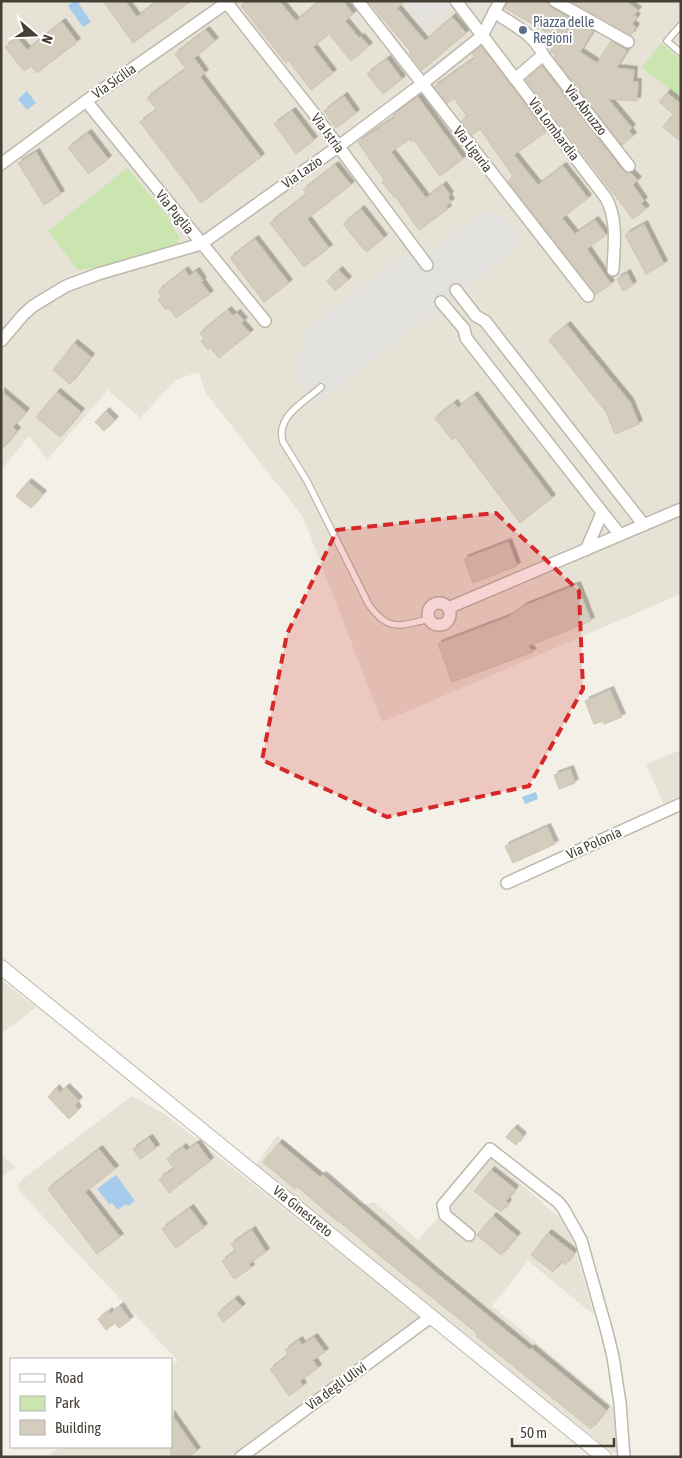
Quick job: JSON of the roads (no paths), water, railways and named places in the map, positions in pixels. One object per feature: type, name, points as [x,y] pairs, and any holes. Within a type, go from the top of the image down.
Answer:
[{"type":"street","name":"Via Liguria","points":[[358,1],[588,296]]},
{"type":"street","name":"Via Lombardia","points":[[456,1],[608,202],[614,222],[613,270]]},
{"type":"street","name":"Via Lazio","points":[[1,341],[33,306],[66,286],[98,274],[201,244],[339,146],[482,36],[500,1]]},
{"type":"street","points":[[556,1],[628,42]]},
{"type":"street","name":"Via Sicilia","points":[[1,164],[86,101],[228,2]]},
{"type":"street","name":"Via Istria","points":[[228,2],[339,146],[427,265]]},
{"type":"street","points":[[494,12],[538,44],[543,55],[515,78]]},
{"type":"street","name":"Via Abruzzo","points":[[543,55],[629,166]]},
{"type":"street","name":"Via Puglia","points":[[86,101],[265,321]]},
{"type":"street","points":[[456,290],[476,316],[485,321],[644,525]]},
{"type":"street","points":[[441,302],[464,329],[466,338],[620,535]]},
{"type":"street","points":[[429,619],[436,625],[443,624],[450,616],[448,608],[681,509]]},
{"type":"street","points":[[586,550],[602,513]]},
{"type":"street","name":"Via Polonia","points":[[507,883],[681,804]]},
{"type":"street","name":"Via Ginestreto","points":[[2,968],[604,1457]]},
{"type":"street","points":[[469,1235],[444,1215],[443,1205],[490,1149],[563,1208],[581,1240],[607,1332],[620,1403],[624,1457]]},
{"type":"street","name":"Via degli Ulivi","points":[[241,1457],[432,1316]]},
{"type":"lane","points":[[681,25],[667,41],[681,53]]},
{"type":"lane","points":[[321,387],[295,408],[284,421],[281,436],[283,442],[303,474],[375,614],[383,621],[392,625],[429,619]]},
{"type":"water","points":[[77,1],[91,22],[83,27],[68,6]]},
{"type":"water","points":[[27,91],[36,103],[27,110],[18,99]]},
{"type":"water","points":[[536,792],[538,799],[525,804],[522,797]]},
{"type":"water","points":[[116,1175],[135,1201],[128,1206],[126,1204],[118,1210],[112,1203],[109,1204],[97,1189]]},
{"type":"place","name":"Piazza delle Regioni","points":[[523,30]]}]
